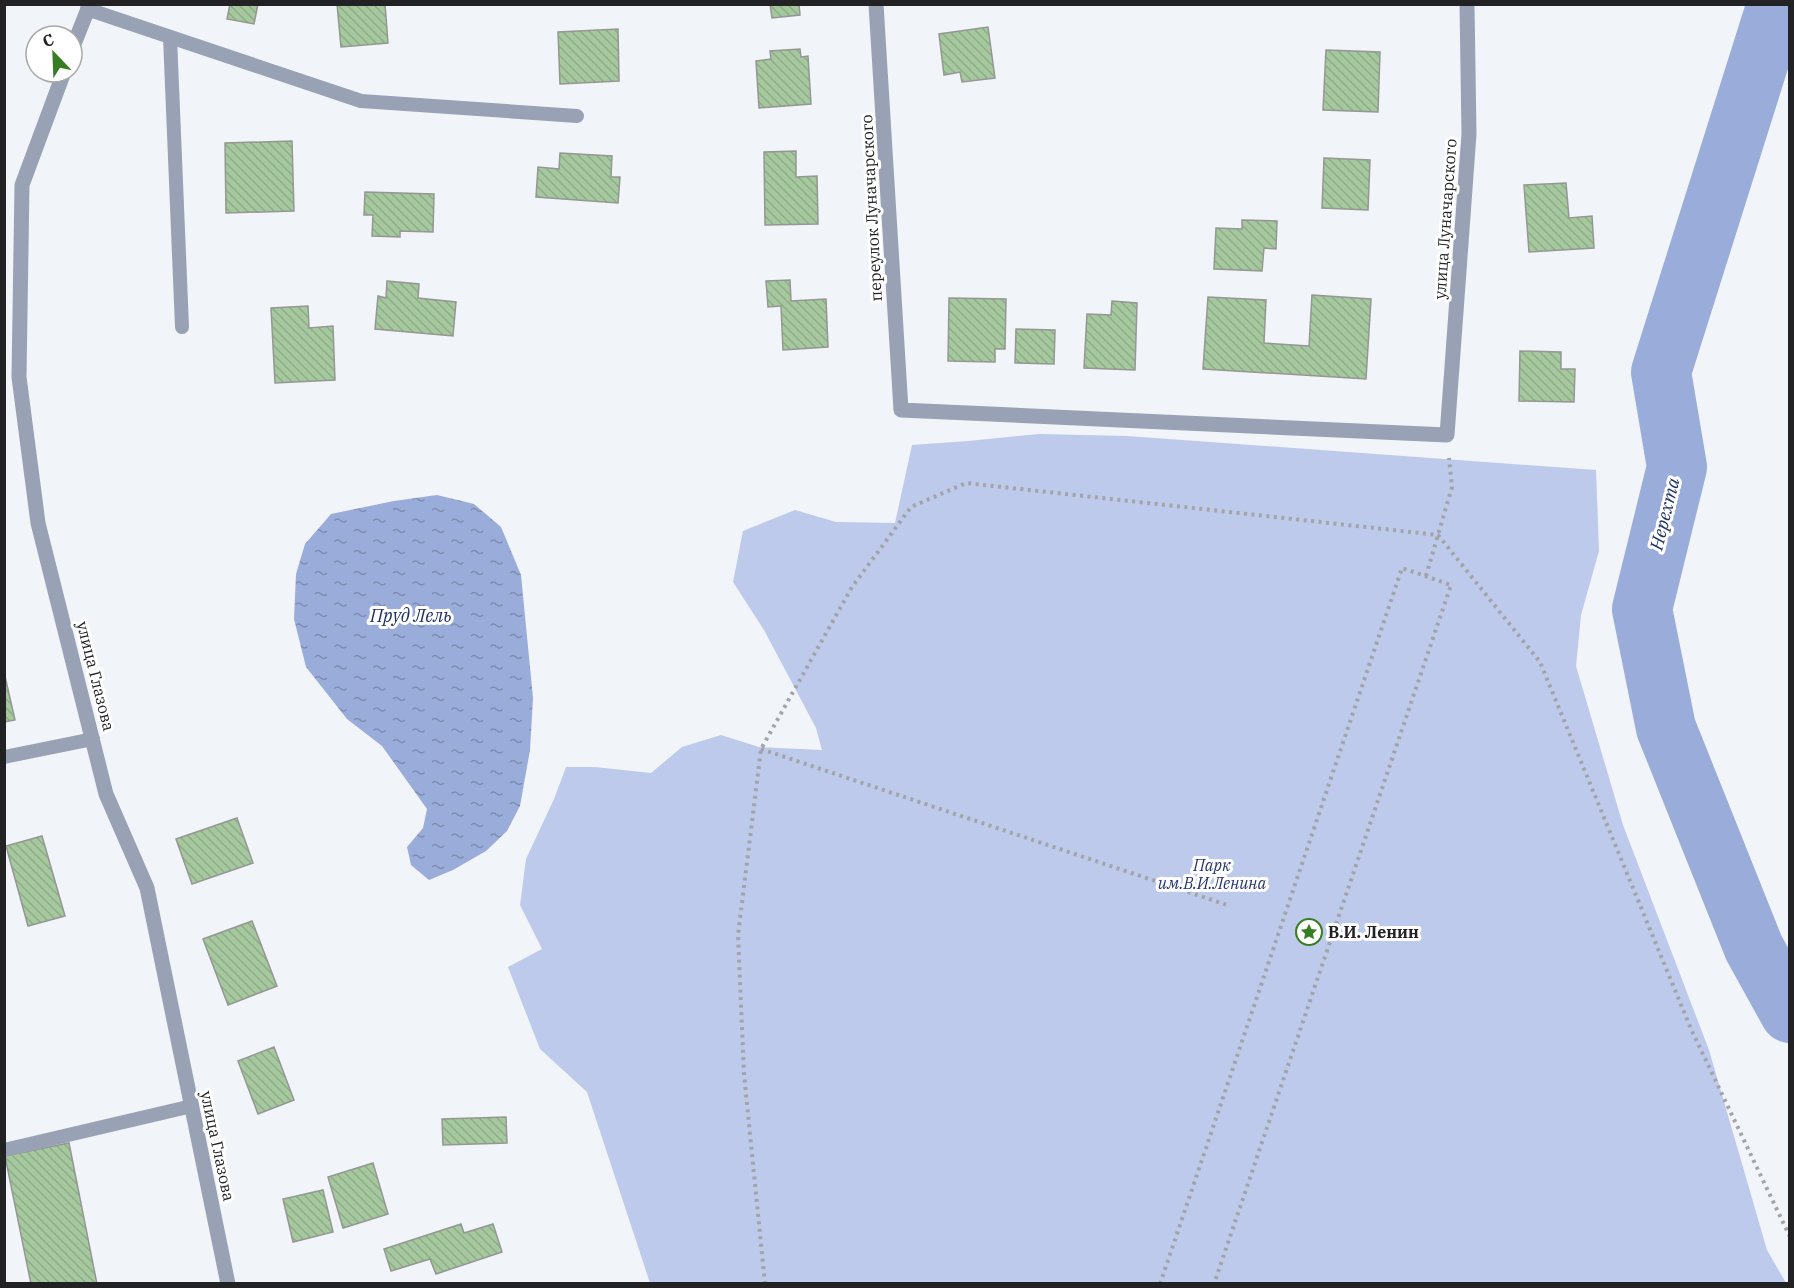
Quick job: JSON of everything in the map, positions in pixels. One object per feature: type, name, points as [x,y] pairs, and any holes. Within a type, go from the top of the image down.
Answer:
[{"type":"street","name":"переулок Луначарского","points":[[876,4],[901,410],[1447,435]]},
{"type":"street","name":"улица Луначарского","points":[[1447,435],[1469,134],[1467,4]]},
{"type":"street","points":[[82,24],[88,7]]},
{"type":"street","name":"улица Глазова","points":[[60,84],[22,185],[19,377],[38,523],[106,795],[147,888],[228,1284]]},
{"type":"lane","points":[[88,7],[361,101],[577,116]]},
{"type":"lane","points":[[170,36],[182,327]]},
{"type":"lane","points":[[4,757],[93,739]]},
{"type":"lane","points":[[4,1150],[192,1106]]},
{"type":"path","points":[[765,1284],[744,1074],[738,935],[761,748],[852,587],[911,507],[966,483],[1438,535],[1540,662],[1691,1029],[1790,1237]]},
{"type":"path","points":[[1426,576],[1452,487]]},
{"type":"path","points":[[1160,1284],[1402,568],[1451,585],[1214,1284]]},
{"type":"path","points":[[761,748],[1227,905]]},
{"type":"green space","name":"Парк им.В.И.Ленина","points":[[1039,434],[1127,436],[1596,470],[1599,551],[1581,615],[1576,666],[1623,825],[1709,1050],[1767,1250],[1786,1283],[650,1283],[587,1092],[540,1049],[508,967],[542,949],[520,905],[526,859],[566,767],[595,767],[651,773],[682,747],[721,735],[759,747],[822,750],[816,728],[764,630],[733,582],[743,531],[795,510],[836,522],[895,523],[912,445]]},
{"type":"water","name":"Пруд Лель","points":[[437,495],[474,504],[501,527],[521,575],[533,698],[530,750],[520,806],[507,831],[486,851],[453,870],[429,880],[411,865],[407,847],[423,828],[427,809],[382,746],[347,719],[306,667],[294,619],[296,574],[305,544],[331,514]]},
{"type":"building","points":[[230,4],[258,4],[254,24],[227,19]]},
{"type":"building","points":[[337,4],[385,4],[388,43],[341,47]]},
{"type":"building","points":[[770,4],[799,4],[800,15],[772,18]]},
{"type":"building","points":[[988,27],[995,78],[962,82],[960,72],[944,75],[939,34]]},
{"type":"building","points":[[618,29],[619,81],[560,84],[558,32]]},
{"type":"building","points":[[800,49],[801,57],[808,56],[811,104],[759,108],[756,61],[771,59],[770,51]]},
{"type":"building","points":[[1326,50],[1380,52],[1378,112],[1323,110]]},
{"type":"building","points":[[292,141],[294,211],[226,213],[225,143]]},
{"type":"building","points":[[796,151],[796,177],[817,176],[818,224],[765,225],[764,152]]},
{"type":"building","points":[[560,153],[612,156],[611,177],[620,177],[618,203],[536,197],[538,167],[559,169]]},
{"type":"building","points":[[1324,158],[1370,160],[1368,210],[1322,208]]},
{"type":"building","points":[[1566,183],[1569,218],[1592,216],[1594,248],[1529,252],[1524,185]]},
{"type":"building","points":[[365,192],[434,194],[433,232],[400,231],[400,237],[372,236],[373,215],[364,215]]},
{"type":"building","points":[[1242,220],[1277,221],[1276,249],[1264,248],[1262,271],[1214,269],[1216,228],[1242,229]]},
{"type":"building","points":[[790,280],[791,301],[826,299],[828,347],[783,350],[781,306],[768,307],[766,281]]},
{"type":"building","points":[[387,281],[419,284],[418,298],[456,302],[453,336],[375,329],[378,296],[386,298]]},
{"type":"building","points":[[1312,295],[1371,299],[1366,379],[1203,369],[1208,297],[1266,300],[1264,343],[1309,346]]},
{"type":"building","points":[[949,298],[1006,299],[1005,349],[995,349],[995,362],[948,361]]},
{"type":"building","points":[[1112,301],[1137,303],[1135,370],[1084,368],[1087,314],[1111,315]]},
{"type":"building","points":[[308,306],[309,328],[333,326],[335,380],[275,383],[271,308]]},
{"type":"building","points":[[1016,329],[1055,330],[1054,364],[1015,363]]},
{"type":"building","points":[[1520,351],[1561,352],[1561,369],[1575,369],[1574,402],[1519,401]]},
{"type":"building","points":[[4,672],[15,720],[4,722]]},
{"type":"building","points":[[237,818],[253,863],[192,884],[176,839]]},
{"type":"building","points":[[42,836],[65,916],[28,926],[6,846]]},
{"type":"building","points":[[252,921],[277,986],[228,1005],[203,939]]},
{"type":"building","points":[[274,1047],[294,1100],[258,1114],[238,1061]]},
{"type":"building","points":[[506,1117],[507,1143],[443,1145],[442,1119]]},
{"type":"building","points":[[69,1143],[97,1284],[31,1284],[5,1156]]},
{"type":"building","points":[[373,1163],[388,1214],[343,1228],[328,1177]]},
{"type":"building","points":[[323,1190],[333,1232],[293,1242],[283,1199]]},
{"type":"building","points":[[461,1224],[464,1233],[493,1224],[502,1252],[436,1274],[430,1259],[391,1271],[384,1249]]},
{"type":"waterway","name":"Нерехта","points":[[1777,4],[1661,372],[1677,467],[1642,609],[1666,728],[1754,948],[1790,1013]]},
{"type":"place","name":"В.И. Ленин","points":[[1309,932]]}]
